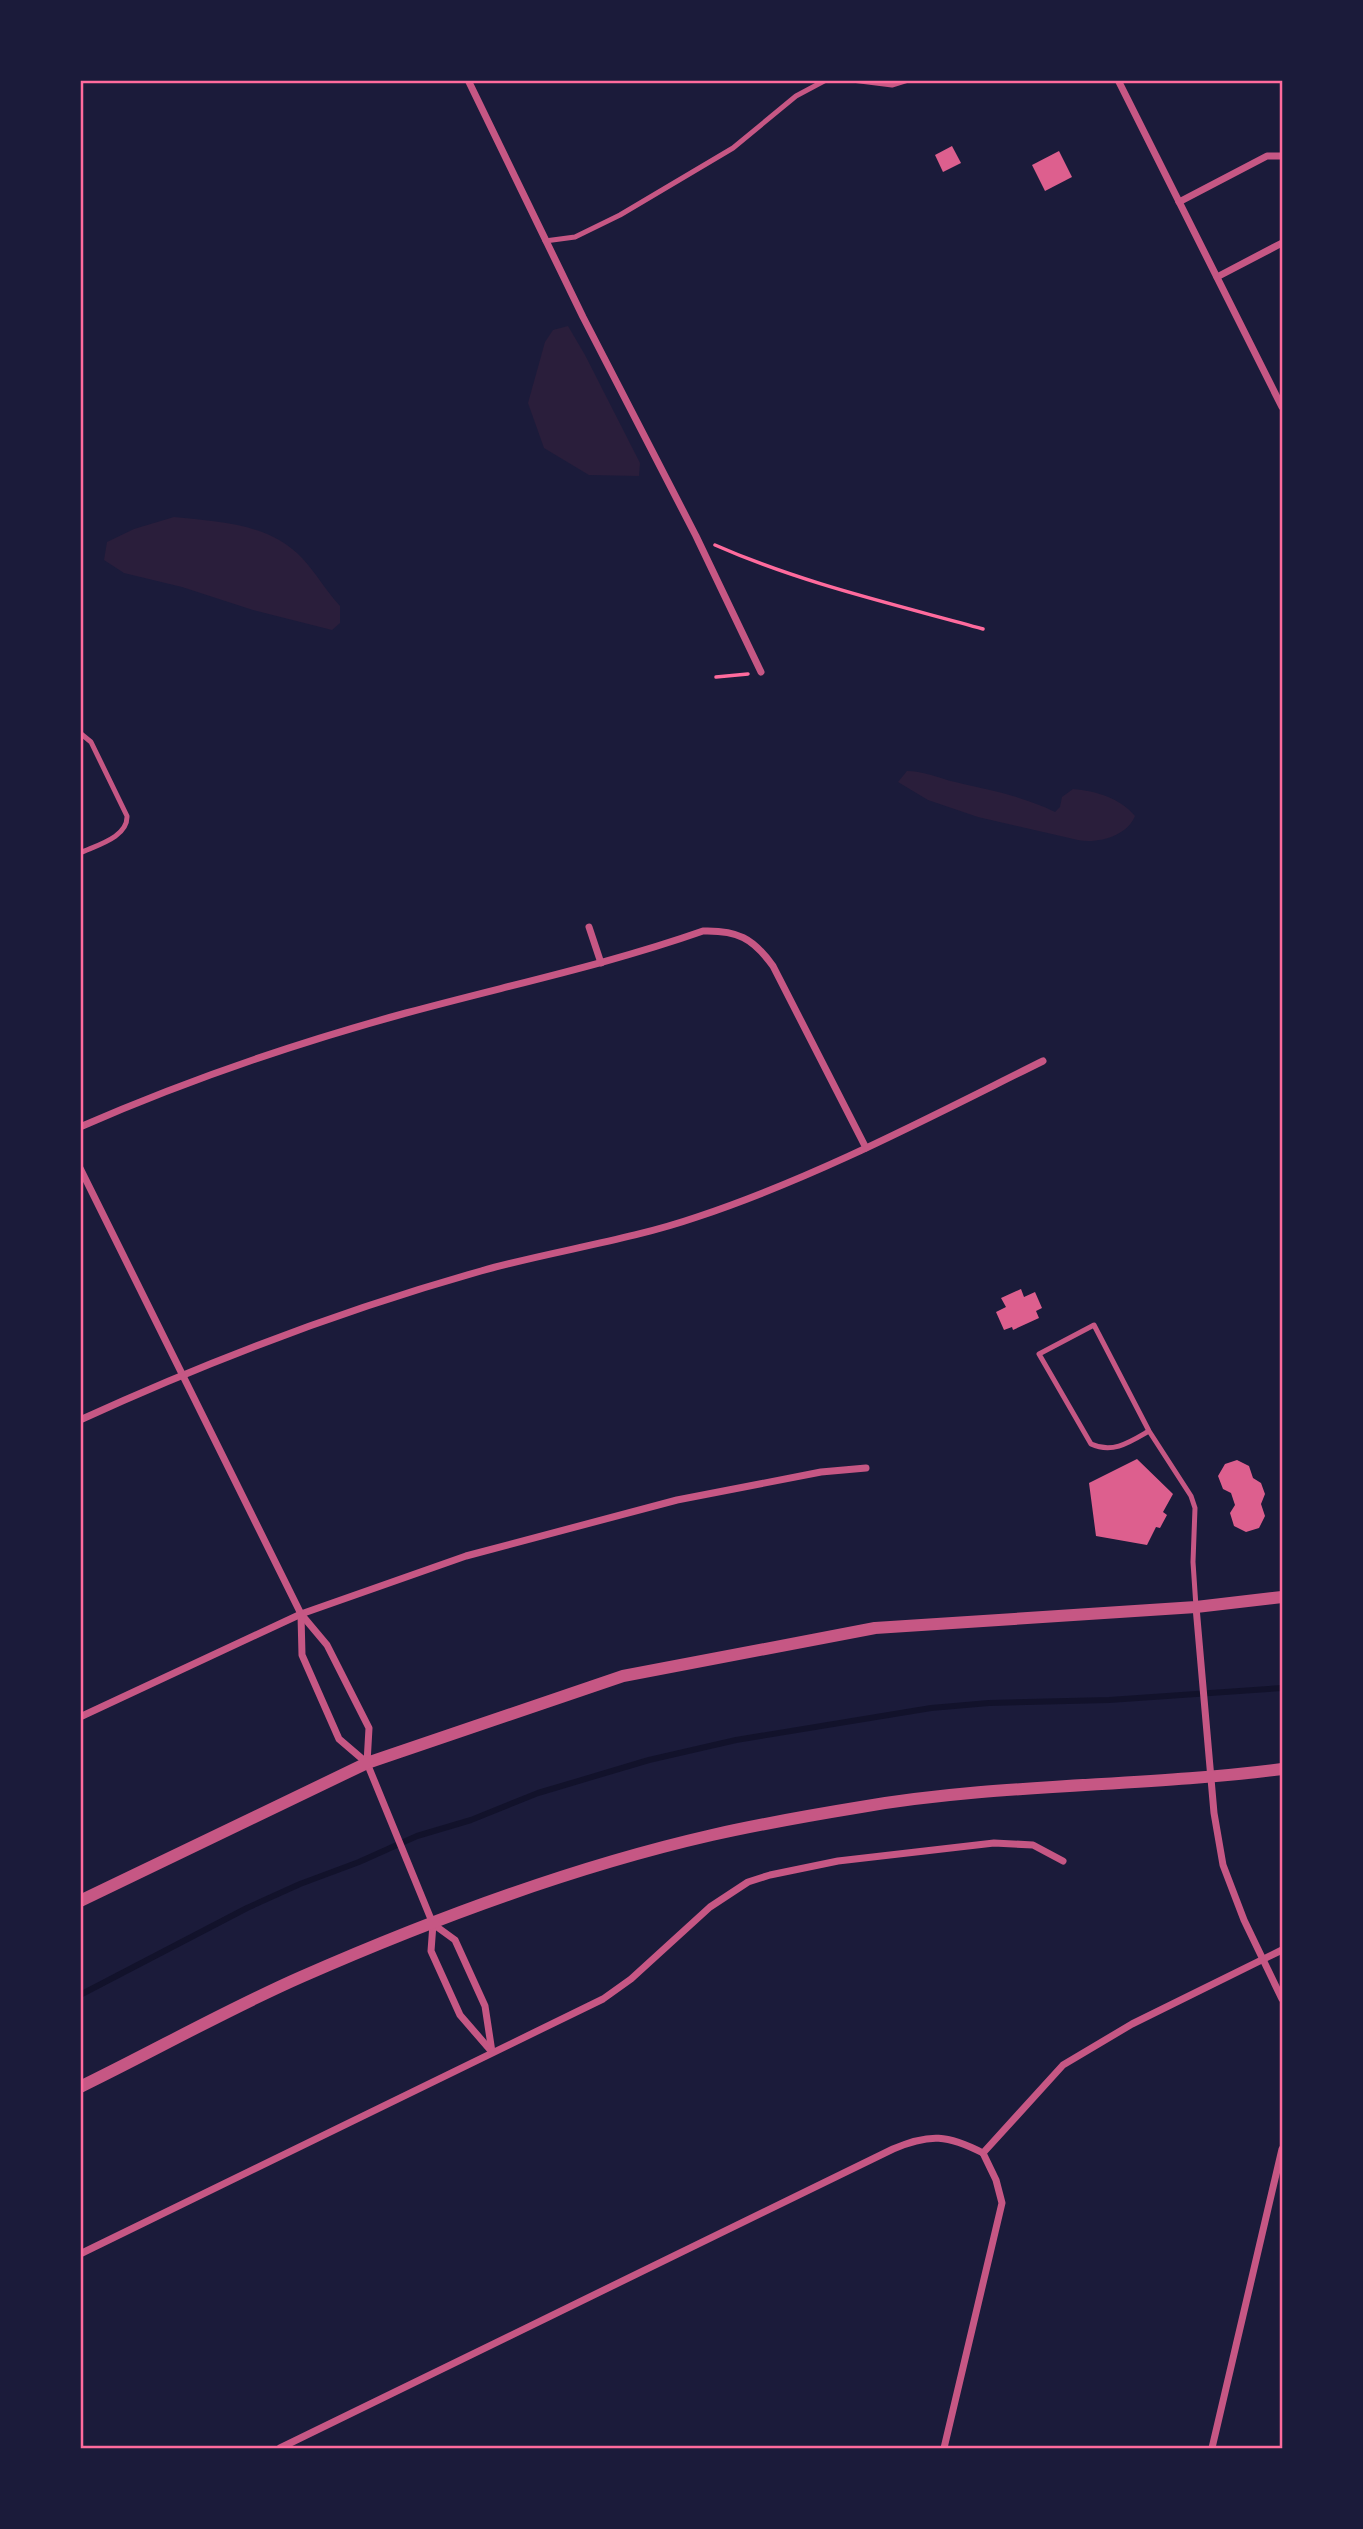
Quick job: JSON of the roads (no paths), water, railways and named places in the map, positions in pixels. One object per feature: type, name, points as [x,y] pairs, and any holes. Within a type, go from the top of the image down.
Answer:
[{"type":"street","points":[[468,80],[545,241],[696,536],[761,672]]},
{"type":"street","points":[[1118,80],[1283,407]]},
{"type":"street","points":[[1179,202],[1267,156],[1283,156]]},
{"type":"street","points":[[1217,277],[1283,243]]},
{"type":"street","points":[[589,927],[601,962]]},
{"type":"street","points":[[80,1127],[171,1090],[405,1013],[601,962],[703,931],[721,931],[745,937],[760,949],[784,986],[866,1148]]},
{"type":"street","points":[[80,1420],[183,1374],[345,1312],[482,1271],[694,1219],[762,1195],[866,1148],[1044,1061]]},
{"type":"street","points":[[80,1168],[301,1614],[327,1645],[369,1728],[367,1763],[433,1924],[431,1951],[460,2015],[492,2052]]},
{"type":"street","points":[[80,1717],[301,1614],[466,1556],[595,1520],[747,1486],[821,1472],[866,1468]]},
{"type":"street","points":[[80,1901],[367,1763],[623,1676],[875,1628],[1196,1607],[1283,1597]]},
{"type":"street","points":[[1196,1607],[1214,1813],[1223,1865],[1244,1920],[1283,1999]]},
{"type":"street","points":[[301,1614],[302,1655],[339,1739],[367,1763]]},
{"type":"street","points":[[80,2087],[300,1978],[433,1924],[537,1885],[687,1842],[864,1806],[941,1797],[1211,1778],[1283,1769]]},
{"type":"street","points":[[80,2254],[603,1999],[631,1979],[710,1907],[748,1882],[838,1861],[994,1843],[1033,1845],[1063,1861]]},
{"type":"street","points":[[433,1924],[455,1940],[485,2006],[492,2052]]},
{"type":"street","points":[[983,2153],[1062,2065],[1132,2024],[1283,1950]]},
{"type":"street","points":[[280,2448],[913,2141],[948,2138],[983,2153],[996,2180],[1002,2203],[944,2448]]},
{"type":"street","points":[[1212,2448],[1283,2149]]},
{"type":"lane","points":[[545,241],[575,237],[620,215],[733,148],[796,96],[826,80]]},
{"type":"lane","points":[[852,80],[892,85],[908,80]]},
{"type":"lane","points":[[80,733],[91,742],[127,816],[127,823],[121,832],[80,853]]},
{"type":"lane","points":[[1149,1431],[1116,1447],[1107,1449],[1091,1444],[1039,1354],[1094,1325],[1149,1431],[1191,1496],[1195,1508],[1193,1562],[1196,1607]]},
{"type":"waterway","points":[[80,1995],[247,1908],[300,1884],[417,1836],[471,1820],[538,1793],[649,1760],[736,1740],[931,1708],[989,1703],[1109,1700],[1282,1688]]}]
